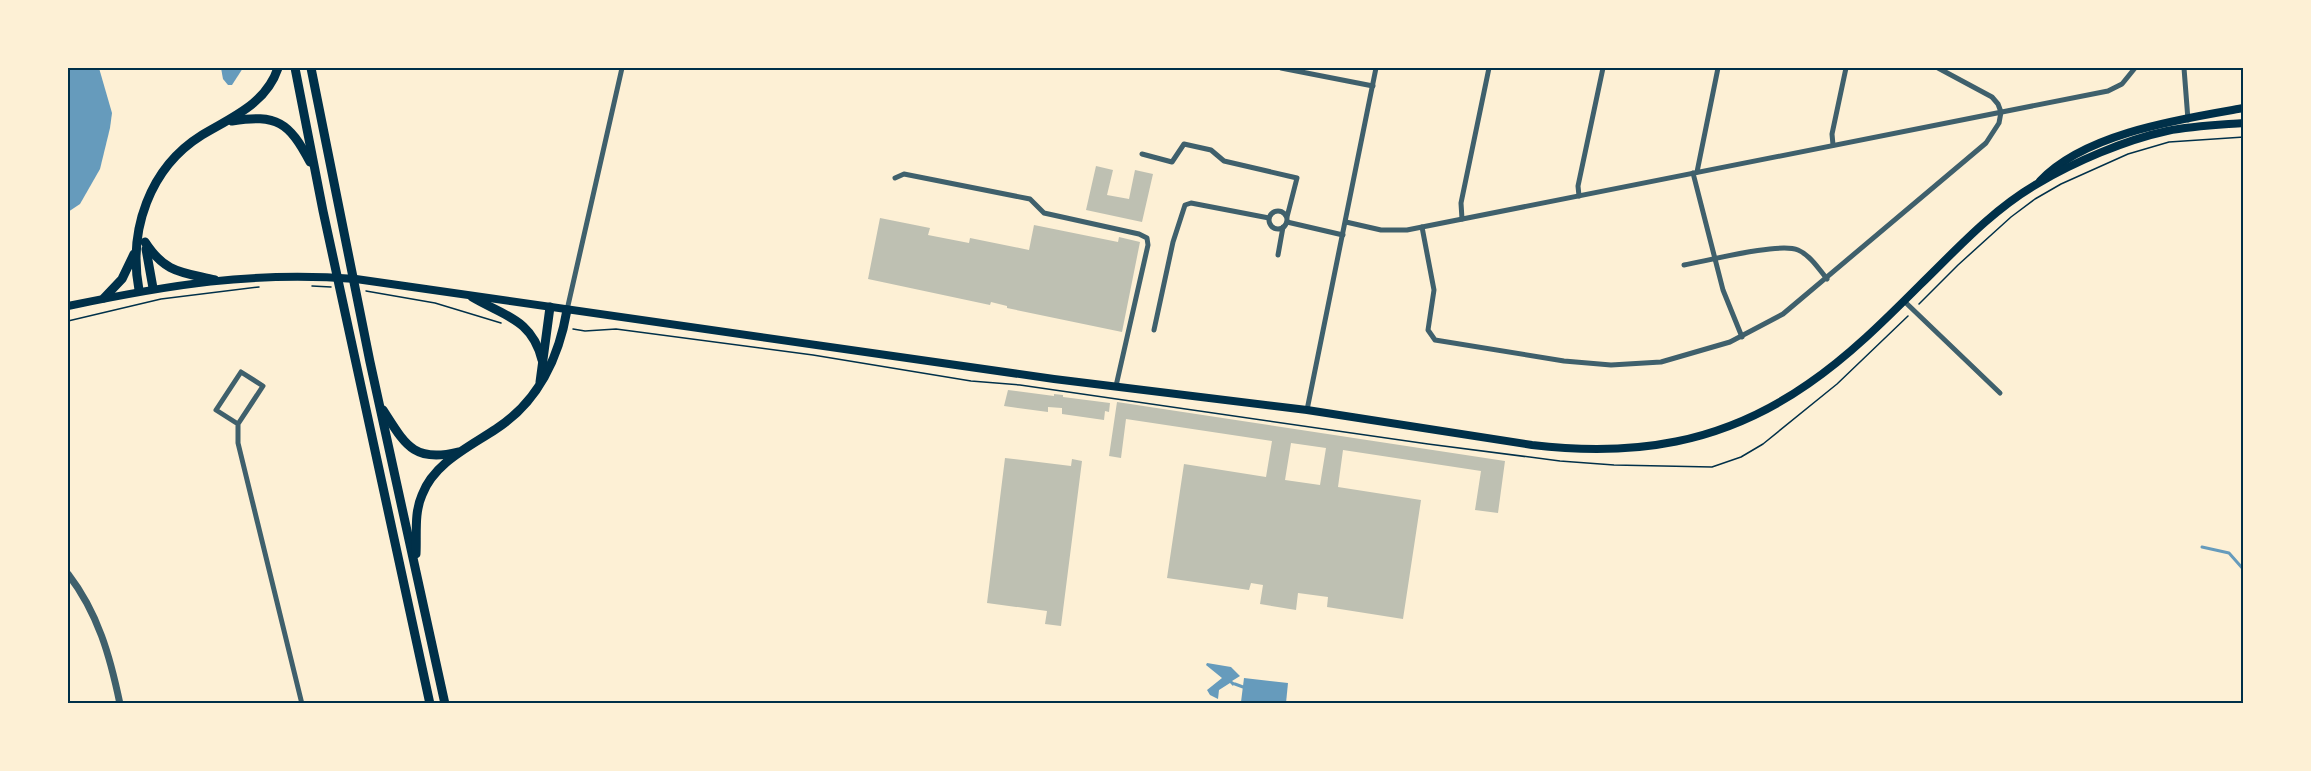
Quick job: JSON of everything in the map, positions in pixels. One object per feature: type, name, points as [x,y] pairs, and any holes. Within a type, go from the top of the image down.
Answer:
[{"type":"highway","points":[[104,298],[122,279],[135,252],[149,195],[168,165],[185,147],[229,121],[265,92],[278,68]]},
{"type":"highway","points":[[295,68],[315,171],[430,704]]},
{"type":"highway","points":[[310,68],[379,404],[446,704]]},
{"type":"highway","points":[[229,121],[260,117],[284,125],[300,142],[315,171]]},
{"type":"highway","points":[[140,226],[153,288]]},
{"type":"highway","points":[[145,242],[154,256],[167,267],[214,280]]},
{"type":"highway","points":[[135,252],[139,290]]},
{"type":"highway","points":[[472,297],[523,325],[534,337],[542,360]]},
{"type":"highway","points":[[540,385],[550,307]]},
{"type":"highway","points":[[416,568],[417,511],[429,481],[458,452],[508,421],[540,385],[549,370],[564,328],[567,310]]},
{"type":"highway","points":[[379,404],[398,436],[407,446],[417,452],[435,456],[458,452]]},
{"type":"main road","points":[[68,306],[139,290],[214,280],[300,276],[384,283],[924,361],[1307,410],[1567,449],[1619,450],[1672,443],[1702,436],[1735,424],[1788,398],[1810,384],[1854,348],[1967,238],[2054,168],[2093,146],[2150,125],[2244,108]]},
{"type":"main road","points":[[2036,184],[2130,142],[2163,132],[2244,123]]},
{"type":"street","points":[[567,310],[622,68]]},
{"type":"street","points":[[1281,68],[1372,86]]},
{"type":"street","points":[[1307,410],[1376,68]]},
{"type":"street","points":[[1462,219],[1461,203],[1489,68]]},
{"type":"street","points":[[1579,196],[1578,186],[1603,68]]},
{"type":"street","points":[[1718,68],[1695,172],[1714,260],[1742,337]]},
{"type":"street","points":[[1833,145],[1832,134],[1846,68]]},
{"type":"street","points":[[1422,227],[1434,290],[1428,330],[1432,338],[1440,343],[1596,364],[1637,364],[1680,357],[1742,337],[1783,314],[1986,142],[1999,123],[2001,112],[1998,104],[1992,97],[1938,68]]},
{"type":"street","points":[[1346,222],[1391,230],[1422,227],[2108,91],[2122,84],[2135,68]]},
{"type":"street","points":[[2184,68],[2189,128]]},
{"type":"street","points":[[1142,154],[1172,162],[1184,144],[1211,150],[1224,161],[1297,178],[1278,255]]},
{"type":"street","points":[[896,178],[904,174],[1030,199],[1044,213],[1139,234],[1147,238],[1148,245],[1116,386]]},
{"type":"street","points":[[1154,330],[1173,242],[1185,204],[1191,203],[1269,218]]},
{"type":"street","points":[[1269,218],[1275,211],[1283,212],[1286,222]]},
{"type":"street","points":[[1269,218],[1271,226],[1276,228],[1286,222],[1343,235]]},
{"type":"street","points":[[1684,266],[1776,248],[1791,248],[1804,253],[1827,279]]},
{"type":"street","points":[[1904,301],[2000,393]]},
{"type":"street","points":[[238,424],[216,410],[241,372],[262,386],[238,424],[238,443],[302,704]]},
{"type":"street","points":[[68,574],[88,603],[100,629],[109,653],[120,704]]},
{"type":"path","points":[[564,328],[585,332],[616,329],[723,343],[900,368],[971,381],[1020,385],[1560,461],[1697,468],[1725,464],[1763,444],[1837,384],[1958,265],[2011,217],[2035,199],[2061,184],[2128,154],[2169,142],[2244,137]]},
{"type":"path","points":[[68,321],[161,299],[263,287]]},
{"type":"path","points":[[387,293],[435,303],[507,326]]},
{"type":"water","points":[[68,68],[99,68],[112,113],[100,169],[80,204],[68,212]]},
{"type":"water","points":[[221,68],[243,68],[232,85],[228,85],[223,79]]},
{"type":"water","points":[[1207,663],[1231,667],[1240,676],[1232,681],[1235,683],[1233,686],[1230,683],[1219,690],[1218,699],[1210,695],[1207,690],[1222,678],[1206,665]]},
{"type":"water","points":[[1244,678],[1288,683],[1286,703],[1241,702]]},
{"type":"building","points":[[1096,166],[1113,170],[1107,195],[1129,199],[1135,170],[1153,174],[1142,222],[1086,210]]},
{"type":"building","points":[[880,218],[930,228],[928,235],[969,243],[970,238],[1029,250],[1034,225],[1118,242],[1119,237],[1140,242],[1122,332],[1007,308],[1007,306],[991,302],[990,305],[868,279]]},
{"type":"building","points":[[1008,390],[1054,396],[1054,394],[1063,395],[1063,397],[1110,403],[1109,412],[1105,411],[1104,420],[1062,414],[1062,408],[1048,407],[1048,412],[1004,406]]},
{"type":"building","points":[[1117,402],[1505,461],[1498,513],[1475,510],[1481,471],[1343,450],[1338,487],[1421,500],[1403,619],[1327,607],[1328,597],[1298,593],[1296,610],[1260,604],[1263,585],[1251,583],[1249,590],[1167,578],[1184,464],[1266,477],[1272,441],[1126,419],[1121,458],[1109,456]],"holes":[[[1291,443],[1326,448],[1320,485],[1285,480]]]},
{"type":"building","points":[[1005,458],[1071,466],[1072,459],[1082,461],[1061,626],[1045,624],[1047,611],[987,603]]},
{"type":"waterway","points":[[2202,547],[2229,553],[2244,570]]},
{"type":"waterway","points":[[1235,684],[1243,687]]}]
